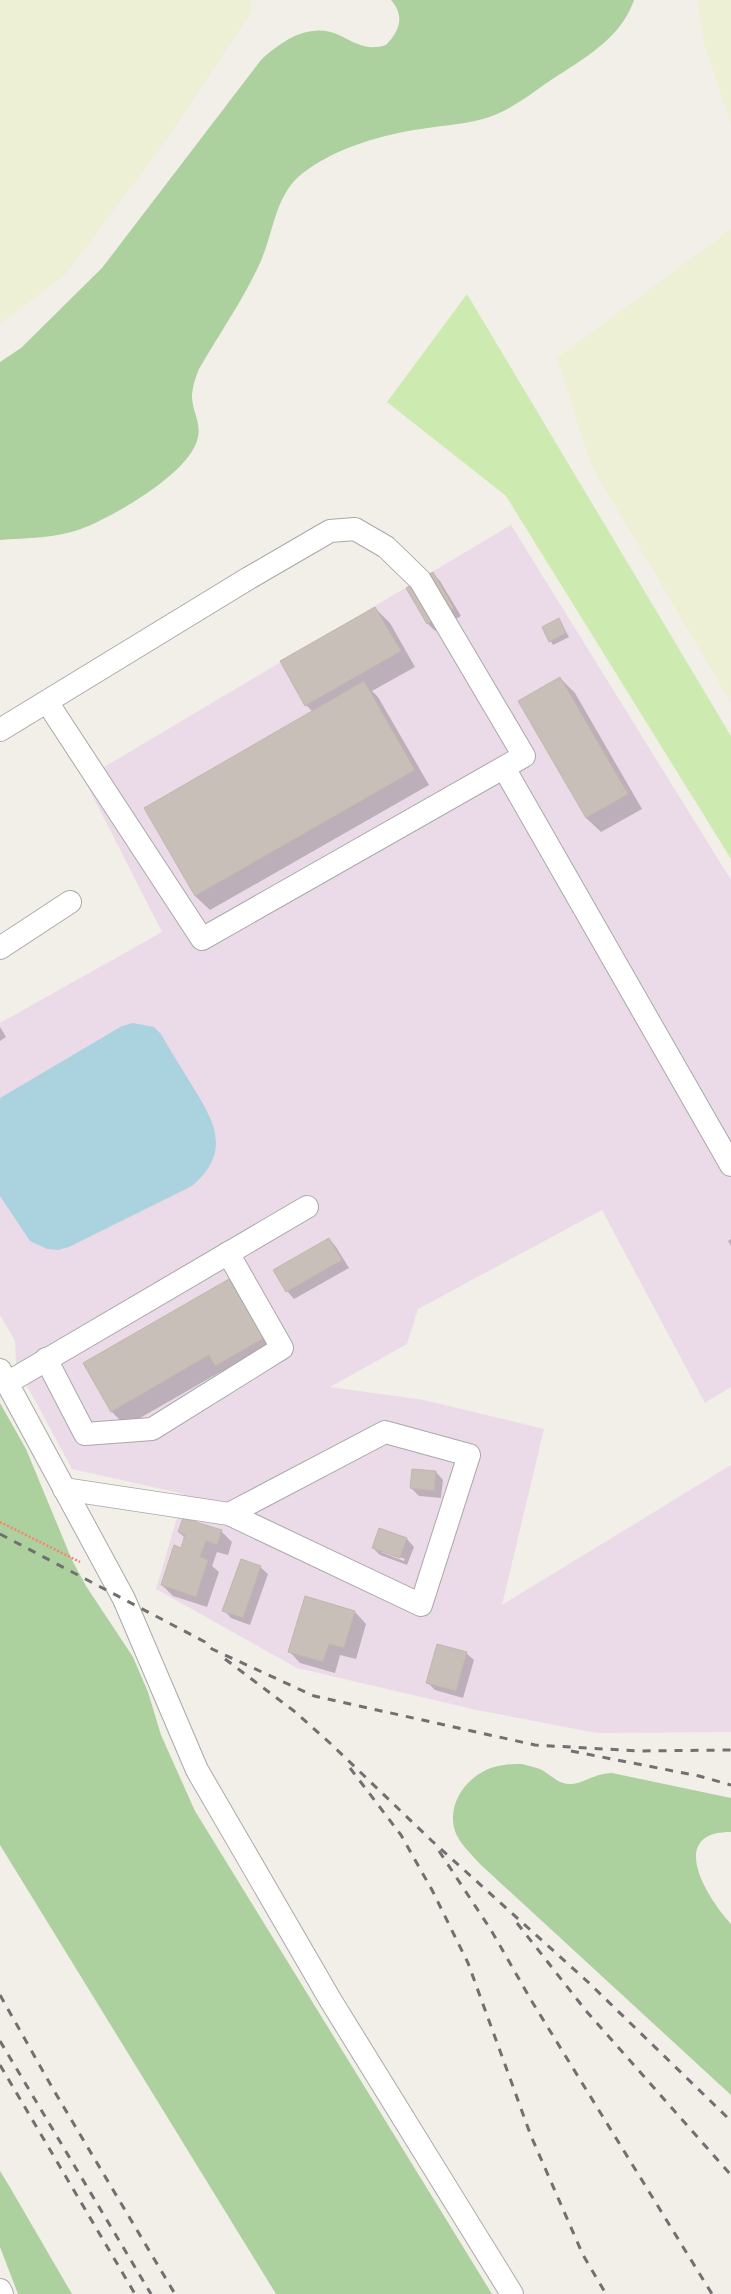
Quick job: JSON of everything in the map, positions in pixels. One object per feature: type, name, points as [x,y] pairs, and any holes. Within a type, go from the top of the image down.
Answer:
[{"type":"street","points":[[0,730],[249,578],[330,531],[355,529],[386,547],[420,580],[524,756],[202,939],[47,702]]},
{"type":"street","points":[[504,768],[731,1165]]},
{"type":"street","points":[[0,948],[70,902]]},
{"type":"street","points":[[307,1207],[46,1359],[3,1376],[124,1599],[197,1770],[331,2001],[512,2294]]},
{"type":"street","points":[[46,1359],[85,1434],[152,1429],[282,1348],[228,1254]]},
{"type":"street","points":[[64,1489],[229,1514],[421,1605],[468,1455],[385,1432],[229,1514]]},
{"type":"street","points":[[0,2290],[2,2294]]},
{"type":"path","points":[[0,1522],[84,1564]]},
{"type":"shaded area","points":[[511,525],[731,880],[731,1387],[705,1403],[602,1210],[418,1309],[407,1344],[330,1387],[424,1400],[544,1429],[502,1605],[731,1465],[731,1732],[597,1733],[477,1710],[297,1668],[156,1589],[184,1494],[72,1469],[16,1363],[15,1341],[0,1315],[0,1023],[162,932],[84,779]]},
{"type":"green space","points":[[0,0],[251,0],[252,11],[168,138],[65,275],[0,324]]},
{"type":"green space","points":[[391,0],[634,0],[623,22],[606,41],[586,57],[506,110],[475,121],[414,130],[370,140],[328,157],[303,173],[286,192],[276,214],[260,263],[239,304],[199,369],[194,384],[192,398],[199,432],[193,451],[167,478],[149,492],[95,523],[81,529],[52,536],[0,540],[0,362],[21,348],[102,268],[261,60],[288,40],[308,32],[330,32],[368,47],[380,47],[386,45],[395,34],[399,23],[398,12]]},
{"type":"green space","points":[[697,0],[731,0],[731,126],[705,47]]},
{"type":"green space","points":[[731,229],[731,703],[590,463],[557,358]]},
{"type":"green space","points":[[467,294],[731,736],[731,859],[506,496],[387,402]]},
{"type":"green space","points":[[0,1403],[26,1449],[72,1560],[86,1586],[133,1657],[148,1692],[161,1735],[195,1811],[492,2294],[276,2294],[0,1845]]},
{"type":"green space","points":[[522,1764],[540,1769],[557,1780],[568,1784],[578,1783],[600,1775],[612,1773],[731,1798],[731,1832],[711,1835],[700,1843],[696,1854],[698,1868],[703,1883],[721,1913],[731,1924],[731,2095],[481,1865],[459,1840],[455,1831],[453,1819],[454,1808],[458,1797],[464,1788],[472,1779],[493,1767]]},
{"type":"green space","points":[[0,2171],[72,2294],[18,2294],[0,2247]]},
{"type":"water","points":[[133,1023],[154,1027],[161,1034],[208,1113],[216,1138],[216,1150],[212,1162],[204,1174],[192,1186],[69,1247],[58,1250],[47,1249],[30,1241],[0,1196],[0,1098],[122,1026]]},
{"type":"building","points":[[433,572],[454,608],[427,624],[406,588]]},
{"type":"building","points":[[375,607],[401,651],[305,706],[280,661]]},
{"type":"building","points":[[559,618],[566,633],[549,642],[542,627]]},
{"type":"building","points":[[560,677],[628,794],[586,818],[518,701]]},
{"type":"building","points":[[364,681],[415,770],[195,896],[144,808]]},
{"type":"building","points":[[329,1238],[342,1260],[286,1292],[273,1270]]},
{"type":"building","points":[[229,1279],[264,1338],[215,1366],[209,1355],[111,1412],[83,1363]]},
{"type":"building","points":[[412,1469],[436,1471],[434,1491],[410,1488]]},
{"type":"building","points":[[183,1518],[222,1530],[217,1545],[206,1541],[200,1557],[208,1560],[196,1597],[161,1585],[174,1545],[181,1548],[185,1535],[178,1532]]},
{"type":"building","points":[[379,1528],[407,1538],[400,1558],[372,1548]]},
{"type":"building","points":[[241,1559],[261,1566],[243,1618],[222,1611]]},
{"type":"building","points":[[305,1596],[355,1611],[344,1648],[329,1644],[323,1662],[288,1652]]},
{"type":"building","points":[[437,1644],[467,1652],[456,1691],[426,1683]]},
{"type":"railway","points":[[0,1534],[205,1642],[212,1649],[314,1696],[535,1745],[639,1751],[731,1750]]},
{"type":"railway","points":[[225,1659],[294,1711],[331,1744],[432,1841],[588,1982],[731,2121]]},
{"type":"railway","points":[[571,1751],[699,1776],[731,1785]]},
{"type":"railway","points":[[350,1768],[401,1835],[432,1890],[468,1963],[531,2136],[583,2255],[606,2294]]},
{"type":"railway","points":[[439,1851],[491,1930],[531,2000],[712,2294]]},
{"type":"railway","points":[[517,1923],[587,2012],[731,2175]]},
{"type":"railway","points":[[0,1995],[53,2089],[175,2294]]},
{"type":"railway","points":[[0,2041],[151,2294]]},
{"type":"railway","points":[[0,2065],[135,2294]]}]
